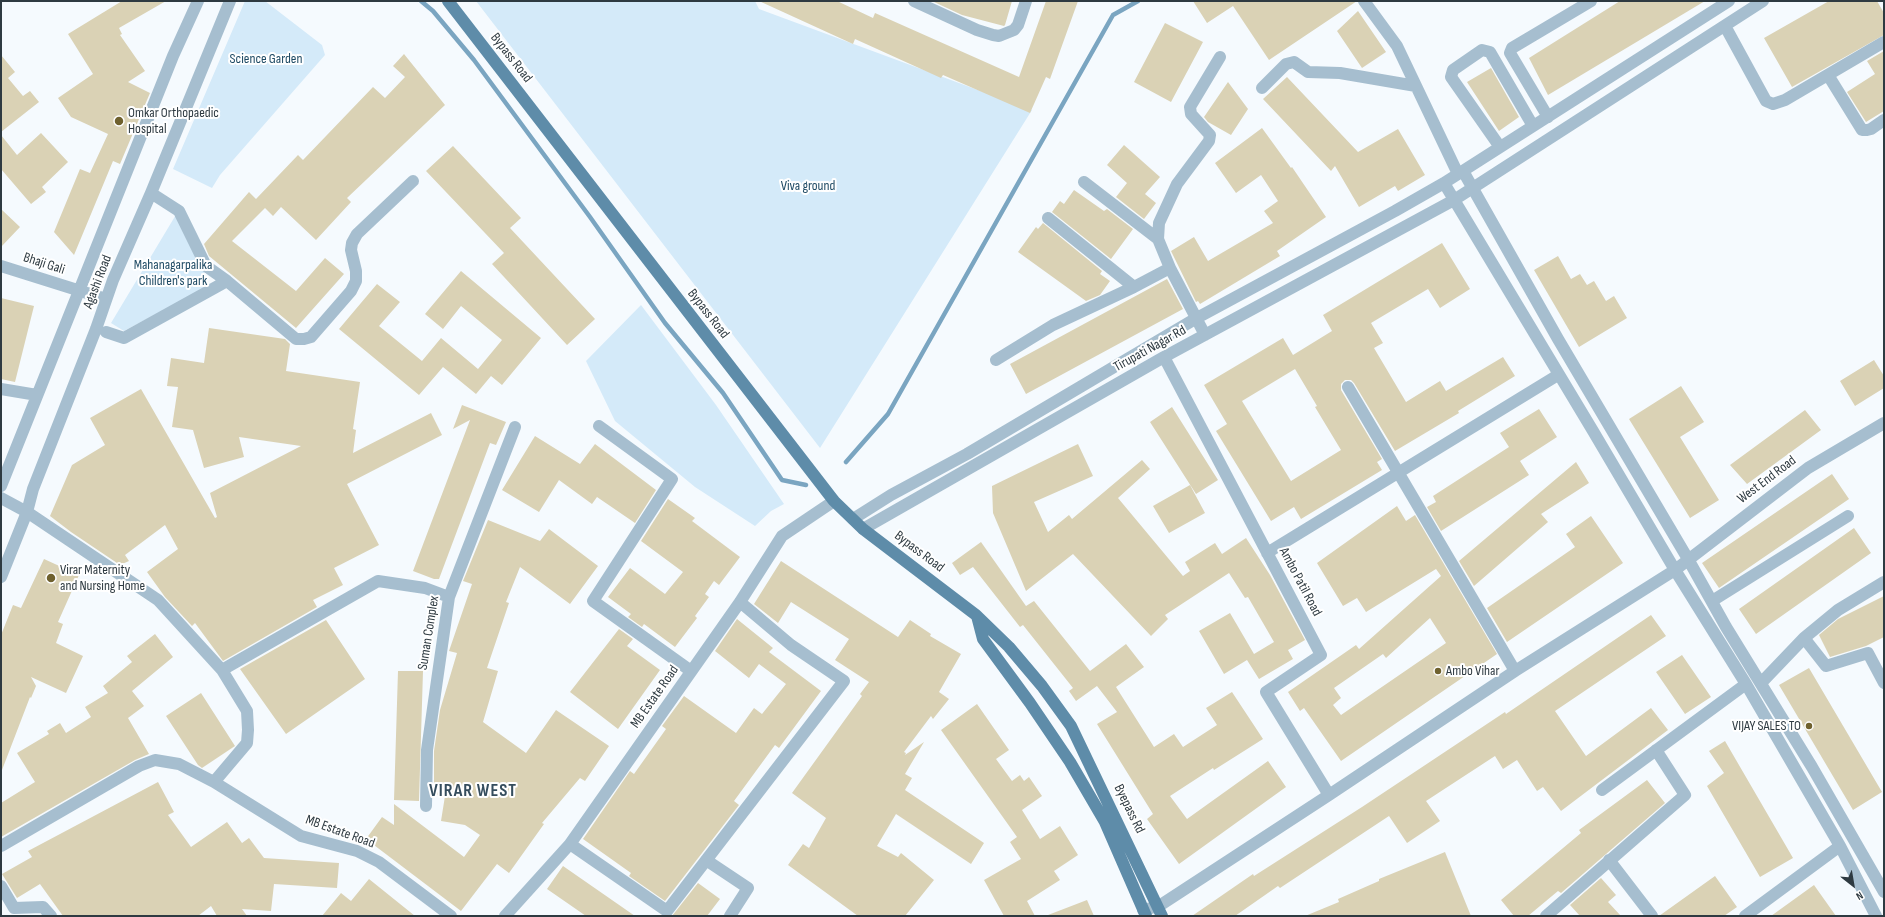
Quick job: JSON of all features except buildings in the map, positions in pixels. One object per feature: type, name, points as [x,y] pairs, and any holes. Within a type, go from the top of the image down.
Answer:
[{"type":"main road","name":"Bypass Road","points":[[448,1],[834,501],[863,529],[976,615],[1009,647],[1072,726]]},
{"type":"main road","points":[[976,615],[983,639],[1030,703],[1070,762],[1105,822],[1144,913]]},
{"type":"main road","name":"Byepass Rd","points":[[1072,726],[1160,911]]},
{"type":"street","name":"Agashi Road","points":[[1,486],[173,56],[198,1]]},
{"type":"street","name":"Agashi Road","points":[[1,577],[28,512],[33,489],[96,329],[106,299],[230,1]]},
{"type":"street","points":[[914,1],[977,30],[1000,36],[1014,30],[1018,25],[1026,1]]},
{"type":"street","points":[[1364,1],[1398,46],[1416,86],[1460,172],[1472,188],[1510,257],[1884,892]]},
{"type":"street","points":[[1548,117],[1510,53],[1512,48],[1591,1]]},
{"type":"street","points":[[853,519],[891,495],[974,450],[1195,319],[1444,183],[1729,1]]},
{"type":"street","name":"Tirupati Nagar Rd","points":[[863,529],[1164,357],[1454,200],[1763,1]]},
{"type":"street","points":[[1725,26],[1766,101],[1772,104],[1785,100],[1884,42]]},
{"type":"street","points":[[1500,147],[1451,77],[1453,70],[1482,50],[1490,52],[1533,126]]},
{"type":"street","points":[[1205,336],[1170,268],[1158,239],[1159,223],[1177,184],[1209,141],[1210,135],[1191,114],[1190,107],[1220,57]]},
{"type":"street","points":[[1262,88],[1289,62],[1294,62],[1308,72],[1340,73],[1416,86]]},
{"type":"street","points":[[1828,75],[1862,130],[1871,129],[1884,120]]},
{"type":"street","points":[[151,193],[179,211],[206,266],[227,281],[296,340],[311,337],[351,291],[354,286],[356,271],[351,250],[352,243],[357,234],[413,181]]},
{"type":"street","points":[[1084,182],[1158,239]]},
{"type":"street","points":[[1444,183],[1675,570],[1746,684],[1840,846],[1871,914]]},
{"type":"street","points":[[1048,218],[1134,287]]},
{"type":"street","name":"Bhaji Gali","points":[[1,266],[106,299]]},
{"type":"street","points":[[996,360],[1053,325],[1134,287],[1170,268]]},
{"type":"street","points":[[106,332],[124,338],[227,281]]},
{"type":"street","name":"Ambo Patil Road","points":[[1164,357],[1321,655],[1266,692],[1329,795]]},
{"type":"street","points":[[1267,553],[1558,374]]},
{"type":"street","points":[[1348,386],[1514,671]]},
{"type":"street","points":[[1,389],[37,395]]},
{"type":"street","points":[[1586,420],[1601,411]]},
{"type":"street","name":"West End Road","points":[[1144,913],[1160,911],[1514,671],[1675,570],[1808,468],[1884,423]]},
{"type":"street","points":[[599,426],[672,479],[593,601],[691,671]]},
{"type":"street","name":"Suman Complex","points":[[426,806],[427,750],[449,596],[515,427]]},
{"type":"street","points":[[1,498],[28,512],[158,600],[222,670],[247,711],[248,730],[247,743],[214,782]]},
{"type":"street","name":"MB Estate Road","points":[[505,916],[570,844],[740,602],[782,536],[834,501]]},
{"type":"street","points":[[1712,601],[1848,516]]},
{"type":"street","points":[[222,670],[378,581],[425,588],[449,596]]},
{"type":"street","points":[[1761,683],[1804,638],[1838,610],[1884,582]]},
{"type":"street","points":[[570,844],[667,911],[844,681],[790,645],[740,602]]},
{"type":"street","points":[[1804,638],[1826,666],[1868,653],[1884,683]]},
{"type":"street","points":[[1602,790],[1746,684]]},
{"type":"street","points":[[1546,916],[1685,795],[1656,750]]},
{"type":"street","name":"MB Estate Road","points":[[1,846],[139,766],[155,760],[179,764],[214,782],[301,836],[357,851],[379,862],[451,916]]},
{"type":"street","points":[[1745,916],[1840,846]]},
{"type":"street","points":[[706,860],[748,888],[730,916]]},
{"type":"street","points":[[1610,860],[1652,916]]},
{"type":"street","points":[[1,886],[14,908],[43,907],[50,916]]},
{"type":"green space","name":"Science Garden","points":[[245,1],[265,1],[322,45],[325,55],[220,175],[212,188],[173,169]]},
{"type":"green space","name":"Viva ground","points":[[476,1],[755,1],[759,9],[1032,110],[820,448]]},
{"type":"green space","name":"Mahanagarpalika Children's park","points":[[177,213],[207,278],[203,289],[124,331],[111,323]]},
{"type":"green space","points":[[641,305],[716,405],[784,504],[771,511],[755,526],[695,487],[615,421],[586,361]]},
{"type":"waterway","points":[[421,1],[433,11],[474,60],[590,217],[665,323],[723,393],[782,480],[806,485]]},
{"type":"waterway","points":[[846,462],[888,414],[1113,15],[1138,1]]},
{"type":"place","name":"Omkar Orthopaedic Hospital","points":[[119,121]]},
{"type":"place","name":"Virar Maternity and Nursing Home","points":[[51,578]]},
{"type":"place","name":"Ambo Vihar","points":[[1438,671]]},
{"type":"place","name":"VIJAY SALES TO","points":[[1809,726]]},
{"type":"district","name":"VIRAR WEST","points":[[473,791]]}]
